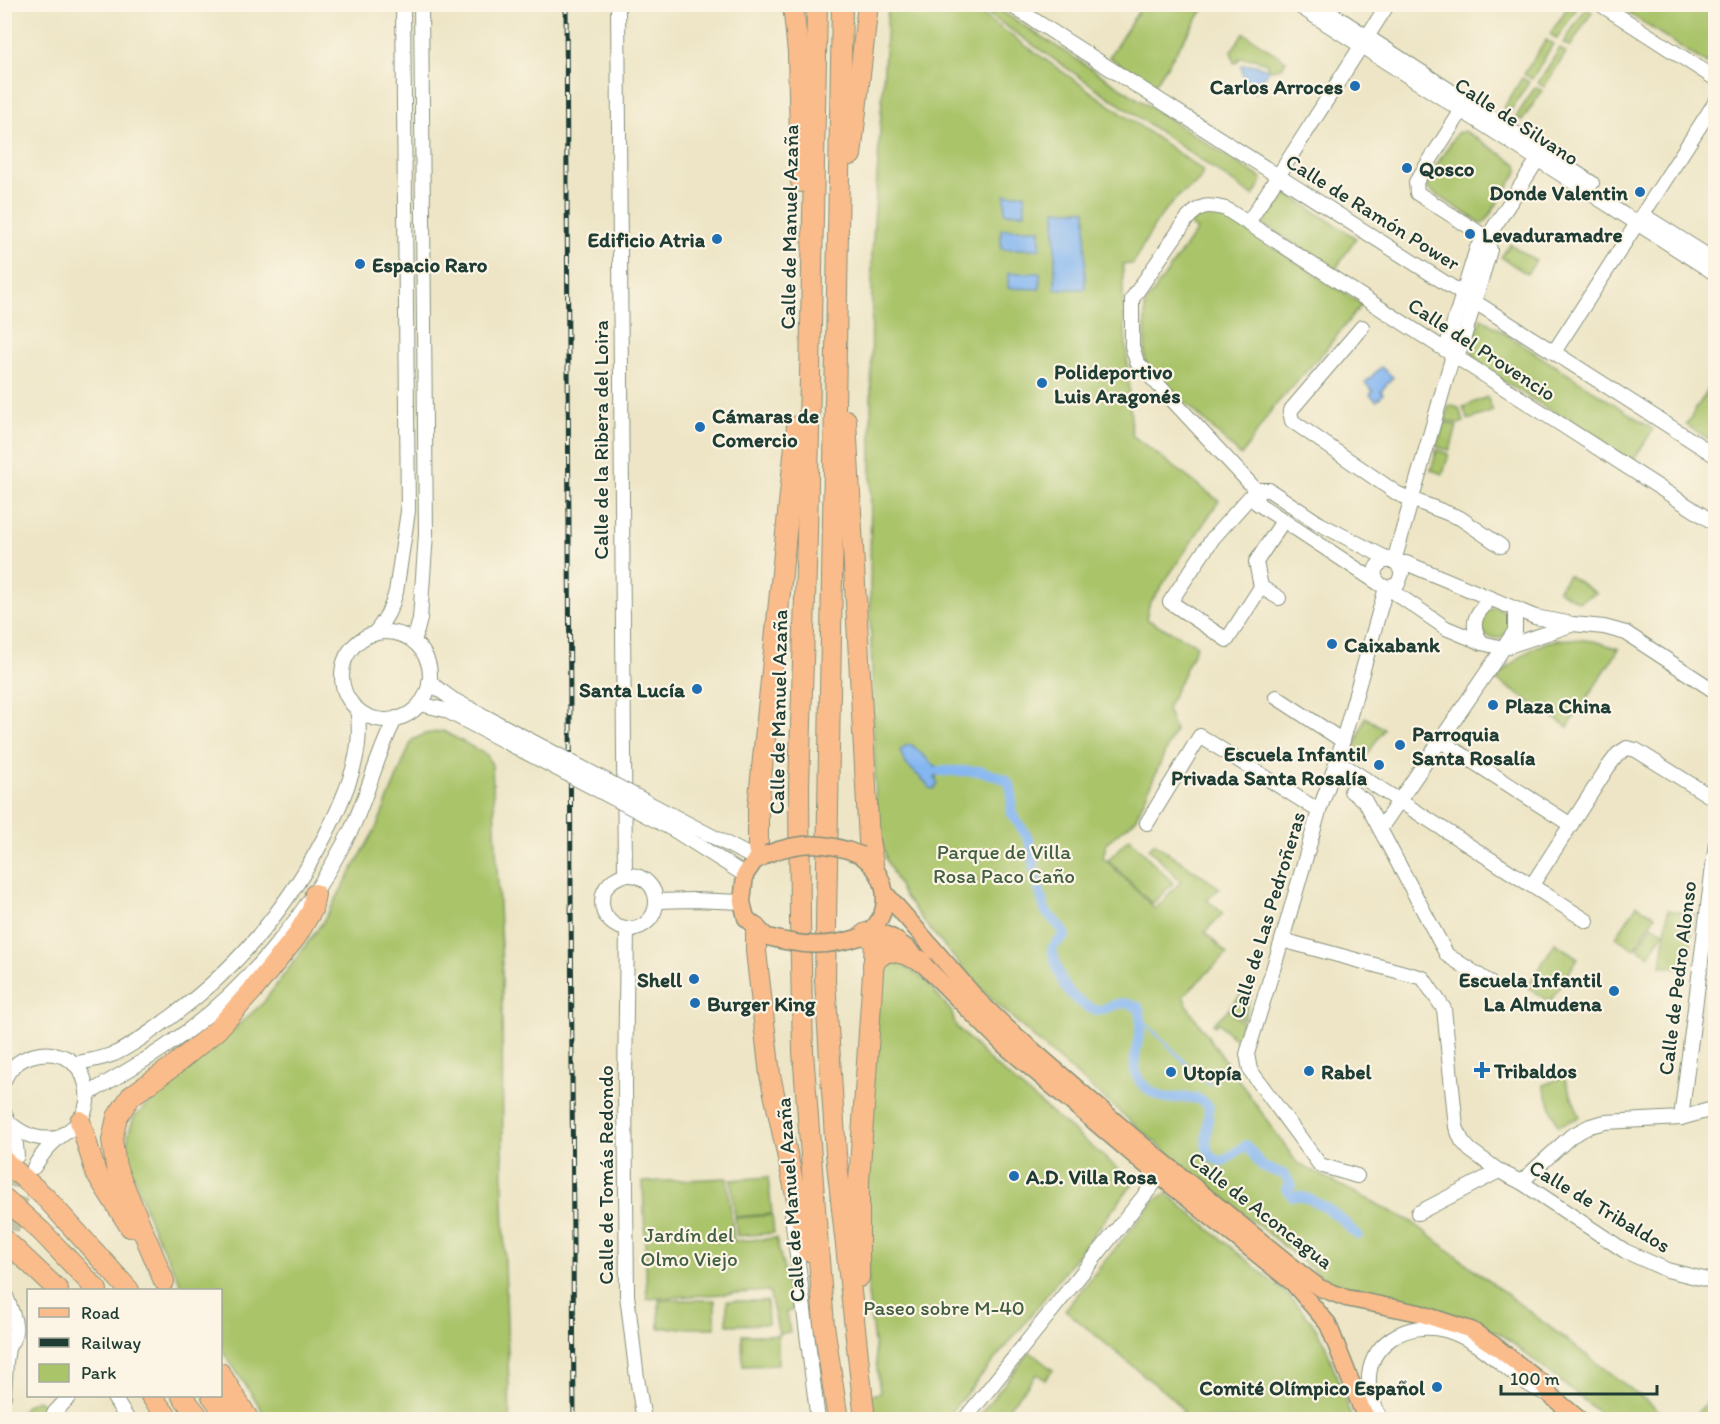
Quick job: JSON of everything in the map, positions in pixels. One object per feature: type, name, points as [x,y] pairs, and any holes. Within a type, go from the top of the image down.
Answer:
[{"type":"highway","points":[[761,857],[758,847],[758,807],[811,290],[801,185],[798,52],[793,4]]},
{"type":"highway","name":"Calle de Manuel Azaña","points":[[817,4],[807,536],[799,786],[800,921],[803,1052],[824,1324],[838,1419]]},
{"type":"highway","points":[[843,4],[825,980],[836,1154],[865,1419]]},
{"type":"highway","points":[[867,859],[868,830],[846,420],[836,341],[857,94],[868,4]]},
{"type":"highway","points":[[166,1286],[116,1167],[112,1140],[117,1117],[131,1096],[172,1067],[217,1030],[253,990],[296,937],[312,910],[315,894]]},
{"type":"highway","points":[[762,932],[756,951],[770,1075],[824,1324]]},
{"type":"highway","points":[[854,1328],[860,1274],[859,1181],[875,943],[866,933]]},
{"type":"highway","points":[[873,965],[888,951],[921,961]]},
{"type":"highway","points":[[80,1122],[96,1173],[166,1286]]},
{"type":"highway","points":[[10,1159],[128,1289]]},
{"type":"highway","points":[[4,1198],[42,1232],[96,1289]]},
{"type":"highway","points":[[4,1239],[56,1289]]},
{"type":"highway","points":[[4,1252],[46,1289]]},
{"type":"highway","points":[[222,1376],[249,1419]]},
{"type":"highway","points":[[153,1397],[170,1419]]},
{"type":"highway","points":[[184,1397],[201,1419]]},
{"type":"highway","points":[[214,1397],[230,1419]]},
{"type":"main road","points":[[813,843],[840,847],[867,859],[881,877],[886,894],[883,913],[866,933],[842,943],[814,946],[792,943],[762,932],[746,918],[742,902],[745,875],[761,857],[789,846],[813,843]]},
{"type":"main road","name":"Calle de Aconcagua","points":[[886,894],[978,1000],[1163,1170],[1293,1283],[1328,1324],[1363,1412],[1369,1419]]},
{"type":"main road","name":"Calle de Aconcagua","points":[[866,933],[893,938],[921,961],[1004,1045],[1163,1170],[1320,1288],[1346,1298],[1444,1320],[1471,1330],[1542,1383],[1550,1395],[1580,1419]]},
{"type":"street","points":[[74,1064],[113,1055],[184,1008],[229,968],[272,920],[310,864],[341,804],[356,763],[360,723],[357,709],[343,683],[343,670],[346,659],[354,646],[374,634],[393,604],[405,544],[408,511],[403,4]]},
{"type":"street","points":[[414,642],[420,619],[425,577],[426,534],[421,4]]},
{"type":"street","name":"Calle de la Ribera del Loira","points":[[618,4],[625,875]]},
{"type":"street","name":"Calle de Ramón Power","points":[[1009,4],[1716,456]]},
{"type":"street","name":"Calle de Silvano","points":[[1296,4],[1365,42],[1640,218],[1716,261]]},
{"type":"street","name":"Calle de Silvano","points":[[1317,4],[1365,42],[1462,110],[1540,155]]},
{"type":"street","points":[[1248,223],[1388,4]]},
{"type":"street","points":[[1600,4],[1716,79]]},
{"type":"street","points":[[1554,352],[1716,101]]},
{"type":"street","points":[[1394,562],[1453,356],[1461,347],[1468,298],[1490,250],[1487,238],[1417,193],[1416,182],[1462,110]]},
{"type":"street","points":[[1487,238],[1540,155]]},
{"type":"street","name":"Calle del Provencio","points":[[1256,490],[1137,362],[1132,346],[1132,299],[1187,219],[1196,209],[1210,205],[1226,209],[1716,524]]},
{"type":"street","name":"Calle de Silvano","points":[[1640,218],[1716,274]]},
{"type":"street","points":[[1362,327],[1290,411],[1292,421],[1398,494],[1460,518],[1501,546]]},
{"type":"street","points":[[407,412],[415,416],[417,421],[417,466],[425,485]]},
{"type":"street","points":[[1256,490],[1257,503],[1446,628],[1482,643],[1503,648],[1573,624]]},
{"type":"street","points":[[1282,521],[1256,562],[1261,587],[1227,640],[1170,602],[1213,538],[1256,490],[1269,490],[1320,524],[1394,562],[1402,570],[1402,577],[1398,584],[1384,586]]},
{"type":"street","points":[[1384,586],[1375,575],[1377,567],[1384,561],[1406,563],[1535,617],[1604,627],[1626,633],[1716,692]]},
{"type":"street","name":"Calle de Las Pedroñeras","points":[[1357,1176],[1320,1165],[1250,1070],[1246,1054],[1319,811],[1343,741],[1384,586]]},
{"type":"street","points":[[1261,587],[1279,598]]},
{"type":"street","points":[[1482,643],[1474,633],[1475,618],[1491,598]]},
{"type":"street","points":[[1380,829],[1515,631],[1515,609]]},
{"type":"street","points":[[357,709],[380,719],[396,718],[420,704],[429,682],[430,673],[425,656],[414,642],[395,633],[374,634]]},
{"type":"street","points":[[429,682],[449,704],[676,824],[761,857]]},
{"type":"street","points":[[1276,697],[1343,741]]},
{"type":"street","points":[[420,704],[449,704]]},
{"type":"street","points":[[88,1094],[166,1046],[195,1024],[249,975],[295,922],[315,894],[353,825],[383,743],[396,718]]},
{"type":"street","points":[[1147,823],[1200,736],[1319,811]]},
{"type":"street","points":[[1441,741],[1571,825]]},
{"type":"street","points":[[1532,885],[1608,767],[1618,754],[1627,748],[1636,750],[1716,800]]},
{"type":"street","points":[[1337,761],[1587,921]]},
{"type":"street","points":[[1351,791],[1365,801],[1447,955],[1489,982]]},
{"type":"street","points":[[676,824],[745,875]]},
{"type":"street","name":"Calle de Pedro Alonso","points":[[1681,1118],[1713,883],[1716,843]]},
{"type":"street","points":[[632,874],[652,886],[657,901],[656,909],[648,922],[634,929],[619,927],[607,918],[602,903],[606,888],[617,877],[632,874]]},
{"type":"street","points":[[657,901],[742,902]]},
{"type":"street","name":"Calle de Tomás Redondo","points":[[627,929],[625,1087],[627,1295],[635,1367],[644,1419]]},
{"type":"street","name":"Calle de Tribaldos","points":[[1282,940],[1423,978],[1444,1010],[1456,1127],[1462,1141],[1470,1150],[1596,1233],[1640,1258],[1667,1270],[1716,1282]]},
{"type":"street","points":[[4,1081],[10,1064],[37,1054],[59,1056],[70,1060],[81,1073],[88,1094],[86,1109],[80,1122],[71,1131],[58,1138],[34,1167]]},
{"type":"street","points":[[770,1075],[796,1248],[818,1419]]},
{"type":"street","points":[[1521,1182],[1571,1136],[1590,1126],[1605,1122],[1681,1118],[1716,1108]]},
{"type":"street","points":[[8,1118],[25,1135],[42,1140],[58,1138]]},
{"type":"street","points":[[8,1118],[15,1135],[10,1159]]},
{"type":"street","points":[[964,1419],[1163,1170]]},
{"type":"street","name":"Calle de Tribaldos","points":[[1418,1213],[1499,1171]]},
{"type":"street","points":[[4,1288],[16,1325],[12,1341],[6,1350],[4,1396]]},
{"type":"street","points":[[1382,1419],[1371,1398],[1370,1368],[1391,1337],[1409,1329],[1424,1327],[1446,1330],[1473,1342],[1536,1390],[1550,1395]]},
{"type":"street","points":[[51,1419],[68,1397]]},
{"type":"street","points":[[114,1397],[128,1419]]},
{"type":"green space","points":[[1143,4],[1206,5],[1154,86],[1109,57]]},
{"type":"green space","name":"Parque de Villa Rosa Paco Caño","points":[[888,5],[956,5],[958,9],[962,5],[978,12],[1202,170],[1198,182],[1178,197],[1158,220],[1133,264],[1123,264],[1123,300],[1132,435],[1219,501],[1149,605],[1146,619],[1197,645],[1167,709],[1175,730],[1135,820],[1107,842],[1103,857],[1155,909],[1181,881],[1149,849],[1154,843],[1220,888],[1207,900],[1223,913],[1205,932],[1227,954],[1183,996],[1191,1012],[1297,1163],[1412,1222],[1670,1419],[1607,1419],[1501,1334],[1424,1304],[1326,1280],[1170,1155],[1043,1046],[979,987],[903,894],[886,859],[876,811],[870,611],[872,254]]},
{"type":"green space","points":[[975,5],[992,5],[1261,178],[1262,181],[1253,196]]},
{"type":"green space","points":[[1569,5],[1579,5],[1557,39],[1550,34]]},
{"type":"green space","points":[[1616,5],[1715,5],[1715,69]]},
{"type":"green space","points":[[1586,8],[1592,12],[1570,47],[1563,43]]},
{"type":"green space","points":[[1244,33],[1286,61],[1281,68],[1271,70],[1267,67],[1268,64],[1255,59],[1239,58],[1238,62],[1234,63],[1231,51]]},
{"type":"green space","points":[[1546,40],[1553,44],[1532,79],[1524,74]]},
{"type":"green space","points":[[1560,48],[1566,53],[1544,87],[1538,83]]},
{"type":"green space","points":[[1522,78],[1529,82],[1509,113],[1503,109]]},
{"type":"green space","points":[[1535,87],[1542,91],[1522,121],[1516,117]]},
{"type":"green space","points":[[1465,131],[1517,164],[1518,171],[1482,224],[1428,189],[1425,183],[1457,133]]},
{"type":"green space","points":[[1281,190],[1356,238],[1335,270],[1261,223]]},
{"type":"green space","points":[[1206,211],[1218,212],[1362,304],[1327,348],[1272,409],[1241,456],[1145,363],[1145,304],[1197,230],[1190,225]]},
{"type":"green space","points":[[1510,244],[1536,261],[1527,274],[1501,257]]},
{"type":"green space","points":[[1481,318],[1653,429],[1632,463],[1477,364],[1472,348]]},
{"type":"green space","points":[[1715,378],[1715,443],[1686,425]]},
{"type":"green space","points":[[1487,397],[1493,411],[1468,420],[1463,407]]},
{"type":"green space","points":[[1449,405],[1459,408],[1464,422],[1458,424],[1445,420]]},
{"type":"green space","points":[[1444,422],[1457,426],[1450,450],[1437,447]]},
{"type":"green space","points":[[1437,450],[1449,454],[1443,474],[1431,470]]},
{"type":"green space","points":[[1568,575],[1596,593],[1579,602],[1558,590]]},
{"type":"green space","points":[[1495,608],[1506,612],[1510,623],[1506,634],[1495,638],[1484,634],[1480,623],[1484,612]]},
{"type":"green space","points":[[1555,640],[1594,641],[1619,649],[1568,727],[1495,679],[1536,647]]},
{"type":"green space","points":[[1365,717],[1384,729],[1362,763],[1353,753]]},
{"type":"green space","points":[[443,731],[487,755],[492,765],[502,966],[503,1199],[510,1419],[267,1419],[222,1350],[222,1289],[183,1289],[151,1225],[125,1152],[129,1132],[134,1117],[263,1003],[323,922],[377,826],[412,740],[425,734]]},
{"type":"green space","points":[[1129,838],[1173,883],[1152,904],[1108,860]]},
{"type":"green space","points":[[1637,905],[1655,916],[1634,949],[1616,937]]},
{"type":"green space","points":[[1668,910],[1695,914],[1688,969],[1661,966]]},
{"type":"green space","points":[[1652,925],[1664,932],[1649,956],[1637,948]]},
{"type":"green space","points":[[1555,943],[1578,958],[1550,1002],[1527,987]]},
{"type":"green space","name":"Paseo sobre M-40","points":[[892,958],[923,978],[951,1011],[956,1026],[991,1062],[1134,1182],[1021,1328],[945,1419],[870,1419],[866,1396],[880,1393],[868,1294],[867,1150],[879,976]]},
{"type":"green space","points":[[1255,980],[1244,1020],[1230,1007]]},
{"type":"green space","points":[[1229,1009],[1242,1022],[1237,1041],[1219,1023],[1215,1026],[1213,1024]]},
{"type":"green space","points":[[1564,1077],[1580,1117],[1558,1126],[1543,1085]]},
{"type":"green space","points":[[768,1177],[772,1214],[735,1217],[731,1180]]},
{"type":"green space","name":"Jardín del Olmo Viejo","points":[[727,1178],[734,1241],[776,1238],[794,1310],[786,1312],[790,1332],[779,1334],[769,1291],[647,1299],[643,1182]]},
{"type":"green space","points":[[1166,1193],[1287,1294],[1311,1321],[1324,1341],[1352,1419],[1176,1419],[1183,1411],[1174,1400],[1065,1310],[1154,1201]]},
{"type":"green space","points":[[772,1215],[774,1233],[737,1236],[735,1218]]},
{"type":"green space","points":[[659,1300],[715,1300],[715,1328],[659,1328]]},
{"type":"green space","points":[[727,1301],[767,1301],[768,1324],[727,1325]]},
{"type":"green space","points":[[742,1335],[778,1335],[778,1365],[743,1366]]},
{"type":"green space","points":[[1030,1352],[1053,1370],[1045,1380],[1037,1374],[999,1417],[988,1420],[976,1419]]},
{"type":"green space","points":[[1715,1391],[1713,1419],[1693,1419]]},
{"type":"green space","points":[[37,1400],[47,1406],[38,1419],[17,1419],[26,1405]]},
{"type":"water","points":[[1241,65],[1256,65],[1269,70],[1255,93],[1245,86]]},
{"type":"water","points":[[1005,194],[1025,194],[1025,213],[1005,213]]},
{"type":"water","points":[[1055,210],[1086,210],[1085,289],[1055,289]]},
{"type":"water","points":[[1001,229],[1040,229],[1040,249],[1001,249]]},
{"type":"water","points":[[1008,273],[1040,273],[1040,289],[1008,288]]},
{"type":"water","points":[[1381,367],[1393,377],[1381,391],[1383,394],[1377,401],[1370,395],[1373,391],[1365,383]]},
{"type":"water","points":[[907,745],[912,745],[940,771],[935,778],[938,783],[934,789],[929,788],[905,763],[900,751]]},
{"type":"waterway","points":[[940,771],[981,771],[1005,779],[1010,785],[1011,812],[1028,838],[1033,851],[1034,869],[1045,911],[1063,930],[1065,936],[1052,949],[1061,979],[1077,1000],[1097,1011],[1122,1003],[1138,1007],[1141,1018],[1135,1065],[1137,1076],[1144,1086],[1164,1097],[1191,1098],[1203,1102],[1209,1107],[1206,1146],[1211,1157],[1220,1161],[1225,1160],[1246,1145],[1263,1167],[1284,1174],[1291,1185],[1286,1189],[1292,1196],[1305,1197],[1324,1207],[1343,1220],[1358,1235]]},
{"type":"waterway","points":[[1142,1020],[1210,1084]]},
{"type":"tunnel","points":[[5,1207],[15,1164]]},
{"type":"tunnel","points":[[5,1272],[14,1220],[30,1176]]},
{"type":"railway","points":[[566,4],[574,1420]]},
{"type":"place","name":"Carlos Arroces","points":[[1355,86]]},
{"type":"place","name":"Qosco","points":[[1407,168]]},
{"type":"place","name":"Donde Valentin","points":[[1640,192]]},
{"type":"place","name":"Levaduramadre","points":[[1470,234]]},
{"type":"place","name":"Edificio Atria","points":[[717,239]]},
{"type":"place","name":"Espacio Raro","points":[[360,264]]},
{"type":"place","name":"Polideportivo Luis Aragonés","points":[[1042,383]]},
{"type":"place","name":"Cámaras de Comercio","points":[[700,427]]},
{"type":"place","name":"Caixabank","points":[[1332,644]]},
{"type":"place","name":"Santa Lucía","points":[[697,689]]},
{"type":"place","name":"Plaza China","points":[[1493,705]]},
{"type":"place","name":"Parroquia Santa Rosalía","points":[[1400,745]]},
{"type":"place","name":"Escuela Infantil Privada Santa Rosalía","points":[[1379,765]]},
{"type":"place","name":"Shell","points":[[694,979]]},
{"type":"place","name":"Escuela Infantil La Almudena","points":[[1614,991]]},
{"type":"place","name":"Burger King","points":[[695,1003]]},
{"type":"place","name":"Tribaldos","points":[[1482,1070]]},
{"type":"place","name":"Rabel","points":[[1309,1071]]},
{"type":"place","name":"Utopía","points":[[1171,1072]]},
{"type":"place","name":"A.D. Villa Rosa","points":[[1014,1176]]},
{"type":"place","name":"Comité Olímpico Español","points":[[1437,1387]]}]
